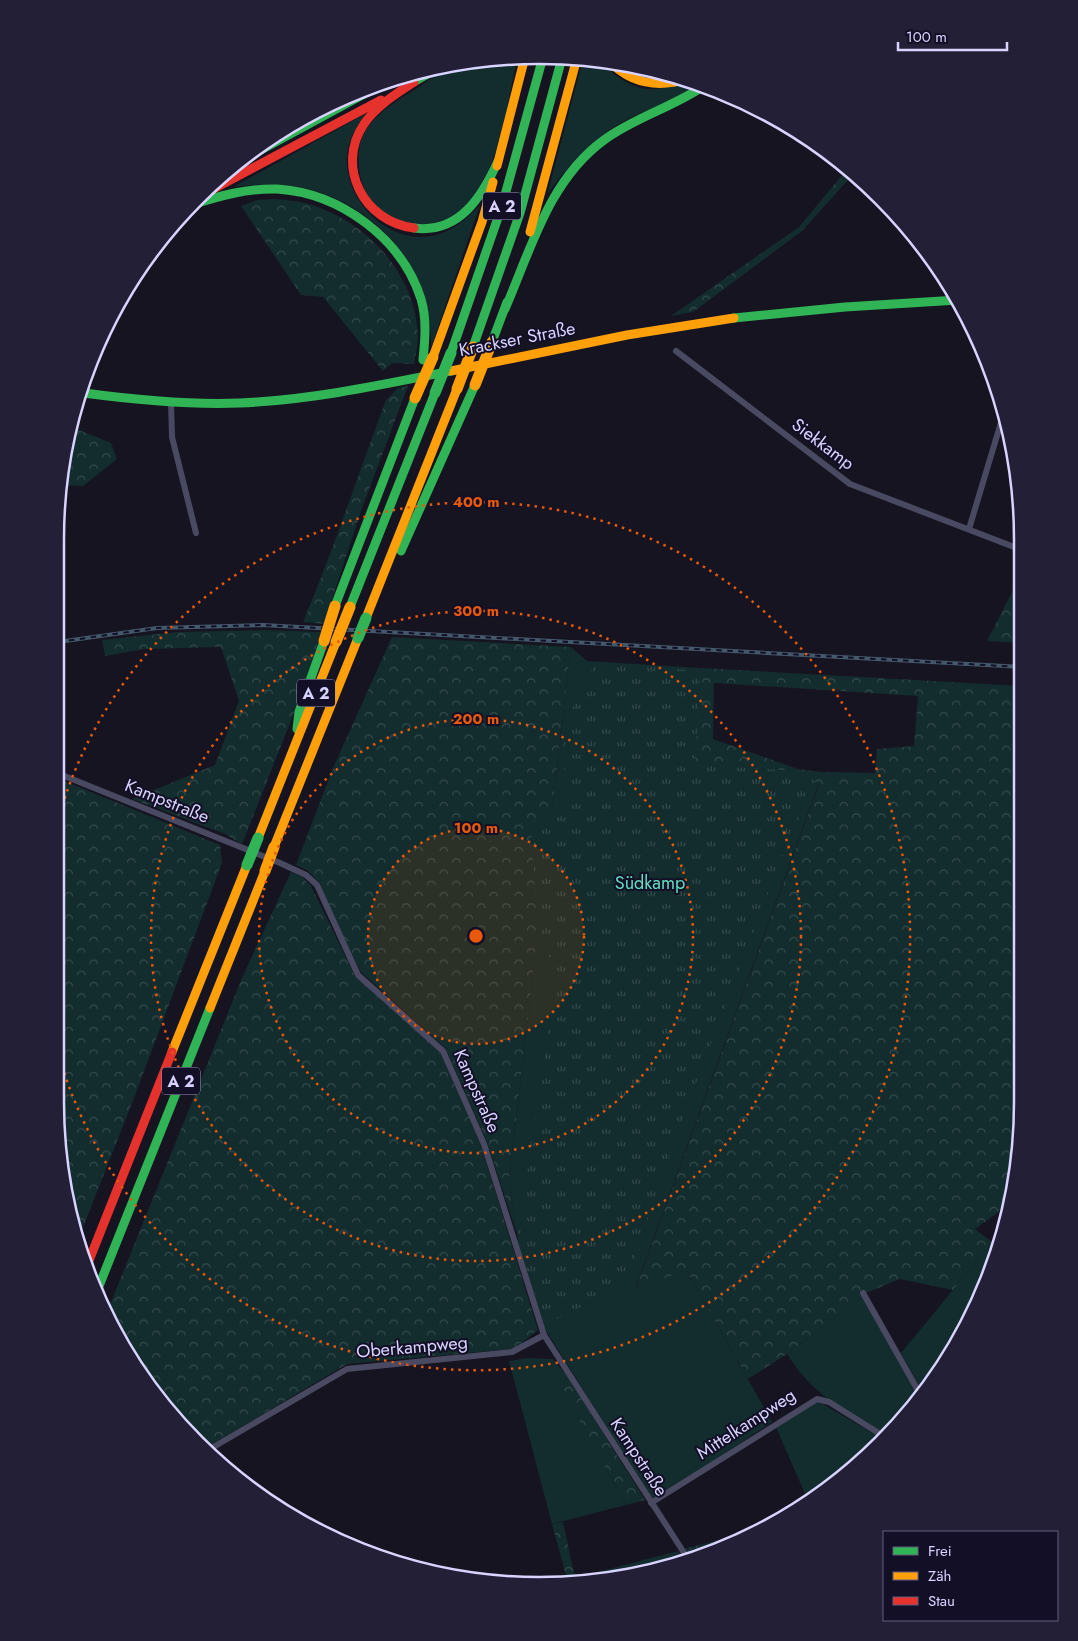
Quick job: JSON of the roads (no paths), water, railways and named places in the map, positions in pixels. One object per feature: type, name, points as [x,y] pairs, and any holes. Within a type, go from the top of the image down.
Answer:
[{"type":"main road","name":"A 2","points":[[90,1258],[295,743],[330,641],[350,607],[451,352],[475,288],[508,186],[541,64]]},
{"type":"main road","points":[[330,641],[335,606],[428,358],[482,222],[523,65]]},
{"type":"main road","name":"A 2","points":[[100,1284],[473,347],[520,213],[560,65]]},
{"type":"main road","points":[[505,309],[544,183],[575,65]]},
{"type":"main road","points":[[620,71],[640,82],[672,83]]},
{"type":"main road","points":[[224,184],[289,151],[418,79]]},
{"type":"main road","points":[[414,82],[376,110],[359,133],[354,145],[352,169],[355,180],[359,192],[372,210],[399,228],[412,230],[437,229],[448,225],[469,210],[480,198],[498,161]]},
{"type":"main road","points":[[387,565],[400,553],[475,385],[546,210],[580,161],[604,140],[619,130],[690,97],[698,91]]},
{"type":"main road","points":[[291,134],[328,114]]},
{"type":"main road","points":[[204,202],[239,192],[266,189],[311,194],[352,213],[382,235],[407,268],[422,308],[428,358]]},
{"type":"main road","name":"Krackser Straße","points":[[87,393],[171,402],[238,403],[284,400],[340,392],[658,330],[745,316],[847,306],[951,300]]},
{"type":"street","name":"Siekkamp","points":[[676,351],[850,484],[1014,547]]},
{"type":"street","points":[[171,402],[172,437],[196,533]]},
{"type":"street","points":[[969,529],[1000,425]]},
{"type":"street","name":"Kampstraße","points":[[64,776],[280,863],[306,875],[316,885],[358,975],[443,1051],[484,1144],[544,1335],[685,1554]]},
{"type":"street","points":[[863,1293],[917,1389]]},
{"type":"street","name":"Oberkampweg","points":[[213,1447],[347,1369],[512,1352],[544,1335]]},
{"type":"street","name":"Mittelkampweg","points":[[651,1502],[817,1399],[829,1402],[879,1434]]},
{"type":"railway","points":[[64,641],[157,628],[263,625],[1014,667]]},
{"type":"park label","name":"Südkamp","points":[[650,883]]}]
